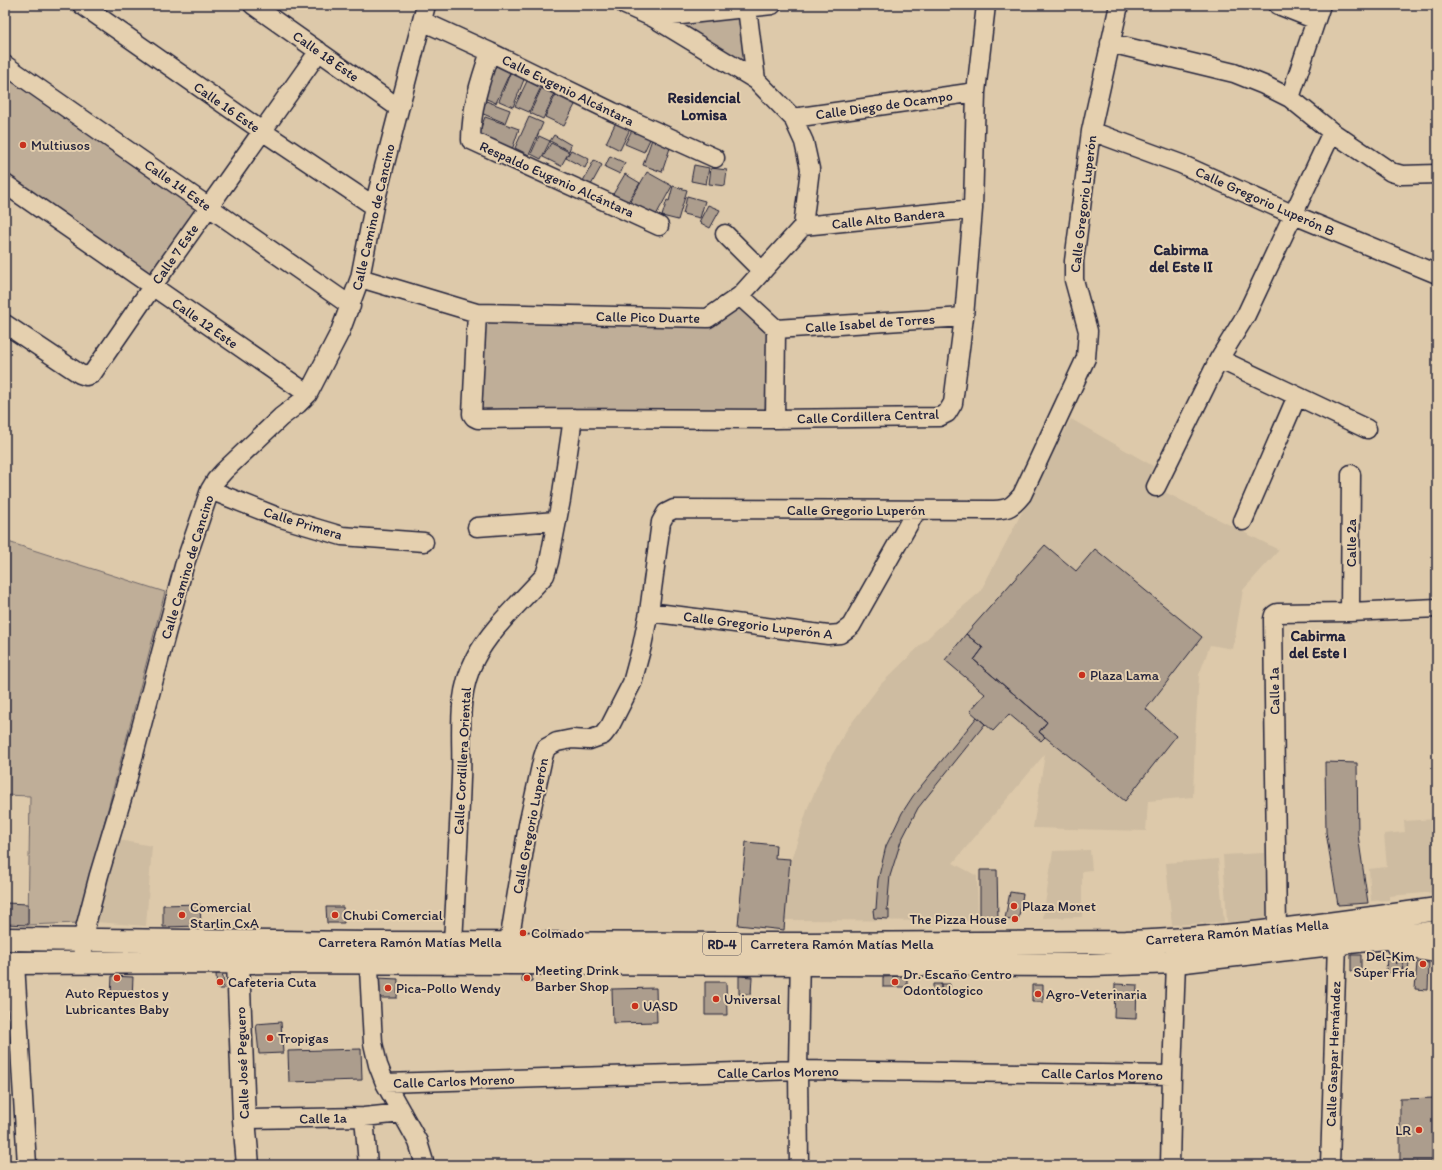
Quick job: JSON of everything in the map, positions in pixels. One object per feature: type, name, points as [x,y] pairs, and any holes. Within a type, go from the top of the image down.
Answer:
[{"type":"main road","name":"Carretera Ramón Matías Mella","points":[[5,939],[82,940],[368,953],[800,954],[1060,943],[1175,940],[1277,931],[1437,909]]},
{"type":"main road","name":"Carretera Ramón Matías Mella","points":[[10,963],[238,962],[368,953],[453,942],[509,942],[1091,965],[1176,962],[1437,932]]},
{"type":"main road","points":[[1368,941],[1437,951]]},
{"type":"main road","name":"Calle José Peguero","points":[[238,962],[244,1119],[248,1165]]},
{"type":"street","name":"Calle 16 Este","points":[[82,5],[262,131],[374,206]]},
{"type":"street","name":"Calle 18 Este","points":[[253,5],[399,108]]},
{"type":"street","points":[[625,5],[654,18],[756,80],[793,118],[804,142],[810,169],[803,226]]},
{"type":"street","points":[[654,18],[772,5]]},
{"type":"street","name":"Calle Cordillera Central","points":[[477,313],[472,414],[478,419],[775,419],[939,417],[947,413],[953,403],[964,317],[973,209],[976,92],[986,5]]},
{"type":"street","name":"Calle Gregorio Luperón","points":[[509,942],[528,825],[546,748],[557,742],[572,739],[589,740],[603,735],[610,726],[632,683],[649,612],[661,522],[666,513],[674,510],[994,510],[1008,509],[1016,503],[1022,495],[1086,358],[1088,331],[1074,280],[1074,261],[1091,131],[1119,5]]},
{"type":"street","points":[[1278,5],[1318,12],[1290,98]]},
{"type":"street","points":[[747,8],[756,80]]},
{"type":"street","name":"Calle Eugenio Alcántara","points":[[424,13],[490,52],[613,112],[715,158]]},
{"type":"street","name":"Calle Camino de Cancino","points":[[84,963],[82,940],[99,875],[124,792],[184,566],[210,490],[224,471],[281,417],[308,394],[340,332],[360,278],[374,206],[424,13]]},
{"type":"street","points":[[1110,42],[1234,73],[1290,98],[1332,132],[1391,172],[1402,175],[1437,174]]},
{"type":"street","name":"Calle 7 Este","points":[[5,324],[80,374],[86,376],[92,374],[152,286],[319,51]]},
{"type":"street","name":"Respaldo Eugenio Alcántara","points":[[490,52],[477,90],[470,140],[659,226]]},
{"type":"street","name":"Calle 14 Este","points":[[5,65],[350,306]]},
{"type":"street","name":"Calle Diego de Ocampo","points":[[793,118],[976,92]]},
{"type":"street","name":"Calle Gregorio Luperón B","points":[[1091,131],[1181,164],[1294,215],[1437,274]]},
{"type":"street","points":[[1156,486],[1219,359],[1246,315],[1332,132]]},
{"type":"street","name":"Calle 12 Este","points":[[5,184],[308,394]]},
{"type":"street","name":"Calle Alto Bandera","points":[[803,226],[973,209]]},
{"type":"street","name":"Calle Pico Duarte","points":[[360,278],[477,313],[708,318],[740,296],[803,226]]},
{"type":"street","points":[[725,234],[762,271]]},
{"type":"street","points":[[740,296],[776,329],[775,419]]},
{"type":"street","name":"Calle Isabel de Torres","points":[[776,329],[964,317]]},
{"type":"street","points":[[1219,359],[1368,429]]},
{"type":"street","points":[[1243,521],[1297,396]]},
{"type":"street","name":"Calle Cordillera Oriental","points":[[453,942],[461,776],[462,695],[467,677],[485,642],[545,576],[561,500],[573,418]]},
{"type":"street","name":"Calle 2a","points":[[1350,612],[1351,474]]},
{"type":"street","name":"Calle Primera","points":[[210,490],[278,517],[342,536],[424,542]]},
{"type":"street","name":"Calle Gregorio Luperón A","points":[[649,612],[828,635],[840,634],[851,626],[916,511]]},
{"type":"street","points":[[477,527],[556,521]]},
{"type":"street","name":"Calle 1a","points":[[1277,931],[1274,615],[1278,613],[1350,612],[1437,608]]},
{"type":"street","points":[[1170,1165],[1176,962],[1175,940]]},
{"type":"street","name":"Calle Gaspar Hernández","points":[[1330,1165],[1336,943]]},
{"type":"street","points":[[368,953],[373,1043],[378,1065],[384,1083],[418,1142],[425,1165]]},
{"type":"street","points":[[799,1165],[798,1070],[800,954]]},
{"type":"street","points":[[10,963],[27,1165]]},
{"type":"street","name":"Calle Carlos Moreno","points":[[384,1083],[798,1070],[1172,1075]]},
{"type":"street","name":"Calle 1a","points":[[244,1119],[364,1117],[402,1113]]},
{"type":"street","points":[[364,1117],[368,1165]]},
{"type":"shaded area","points":[[746,15],[752,73],[664,21]]},
{"type":"shaded area","points":[[5,70],[202,209],[152,279],[5,178]]},
{"type":"shaded area","points":[[740,307],[767,327],[765,412],[481,415],[482,321],[691,326]]},
{"type":"shaded area","points":[[1071,419],[1153,466],[1147,483],[1279,550],[1243,590],[1233,649],[1210,645],[1199,675],[1193,797],[1148,801],[1146,831],[1033,828],[1045,754],[953,863],[977,876],[978,921],[785,920],[791,861],[808,807],[828,762],[847,729],[881,684],[936,630],[980,592]]},
{"type":"shaded area","points":[[5,541],[165,592],[78,923],[28,925],[30,796],[5,795]]},
{"type":"shaded area","points":[[1437,819],[1437,892],[1389,896],[1389,900],[1371,901],[1369,869],[1387,867],[1384,834],[1405,832],[1404,821]]},
{"type":"shaded area","points":[[119,840],[152,846],[146,926],[96,922]]},
{"type":"shaded area","points":[[1090,850],[1092,870],[1082,871],[1082,917],[1043,918],[1053,851]]},
{"type":"shaded area","points":[[1264,853],[1268,920],[1227,922],[1223,855]]},
{"type":"shaded area","points":[[1218,859],[1224,922],[1172,925],[1166,863]]},
{"type":"building","points":[[497,64],[511,70],[496,103],[482,97]]},
{"type":"building","points":[[511,71],[525,77],[513,107],[499,101]]},
{"type":"building","points":[[528,79],[542,85],[529,112],[515,106]]},
{"type":"building","points":[[543,85],[556,91],[543,119],[530,113]]},
{"type":"building","points":[[557,92],[577,101],[564,126],[545,117]]},
{"type":"building","points":[[486,101],[510,110],[505,123],[481,113]]},
{"type":"building","points":[[485,117],[519,129],[512,150],[477,138]]},
{"type":"building","points":[[529,117],[543,123],[529,155],[515,148]]},
{"type":"building","points":[[616,122],[630,129],[620,150],[606,143]]},
{"type":"building","points":[[633,128],[651,137],[644,152],[625,144]]},
{"type":"building","points":[[554,135],[571,145],[569,151],[550,141]]},
{"type":"building","points":[[539,136],[550,141],[541,159],[531,154]]},
{"type":"building","points":[[652,139],[671,145],[662,172],[643,165]]},
{"type":"building","points":[[551,143],[569,152],[561,166],[543,157]]},
{"type":"building","points":[[571,150],[589,159],[585,168],[566,158]]},
{"type":"building","points":[[610,156],[625,163],[620,174],[605,167]]},
{"type":"building","points":[[594,160],[602,165],[591,185],[583,181]]},
{"type":"building","points":[[694,165],[709,168],[706,184],[691,181]]},
{"type":"building","points":[[711,168],[727,170],[725,186],[709,184]]},
{"type":"building","points":[[647,172],[672,186],[655,217],[629,203]]},
{"type":"building","points":[[625,174],[640,183],[626,205],[612,196]]},
{"type":"building","points":[[673,186],[687,190],[678,220],[662,216],[667,200],[669,201]]},
{"type":"building","points":[[687,196],[705,201],[700,218],[683,214]]},
{"type":"building","points":[[708,205],[720,210],[710,228],[699,222]]},
{"type":"building","name":"Plaza Lama","points":[[1045,545],[1076,571],[1095,549],[1202,637],[1146,709],[1176,736],[1125,801],[1039,732],[1047,722],[974,660],[983,648],[966,634]]},
{"type":"building","points":[[966,634],[983,648],[974,660],[1047,722],[1039,732],[1045,737],[1041,741],[1009,714],[993,731],[970,711],[985,694],[945,660]]},
{"type":"building","points":[[977,717],[985,724],[918,808],[901,841],[890,876],[887,910],[889,910],[889,919],[874,918],[873,910],[876,909],[878,880],[886,846],[902,813],[913,796]]},
{"type":"building","points":[[1325,762],[1357,763],[1358,835],[1368,903],[1338,905],[1326,832]]},
{"type":"building","points":[[746,842],[776,845],[775,858],[790,859],[784,930],[738,925]]},
{"type":"building","points":[[980,870],[997,870],[998,920],[980,920]]},
{"type":"building","name":"Plaza Monet","points":[[1010,892],[1023,894],[1018,921],[1005,919]]},
{"type":"building","points":[[5,903],[28,904],[28,925],[5,924]]},
{"type":"building","name":"Comercial Starlin CxA","points":[[200,904],[201,926],[163,927],[163,905]]},
{"type":"building","name":"Chubi Comercial","points":[[326,907],[343,907],[344,923],[327,923]]},
{"type":"building","points":[[1351,955],[1361,955],[1361,971],[1351,971]]},
{"type":"building","points":[[1387,957],[1397,958],[1396,973],[1386,972]]},
{"type":"building","points":[[1397,958],[1404,958],[1402,974],[1396,973]]},
{"type":"building","points":[[1403,960],[1409,961],[1408,974],[1402,974]]},
{"type":"building","points":[[1417,962],[1429,963],[1428,990],[1415,989]]},
{"type":"building","name":"Cafeteria Cuta","points":[[216,974],[221,974],[223,976],[224,989],[217,989]]},
{"type":"building","name":"Meeting Drink Barber Shop","points":[[522,975],[532,975],[532,981],[522,982]]},
{"type":"building","points":[[112,976],[133,977],[132,998],[111,997]]},
{"type":"building","points":[[739,976],[752,977],[751,994],[739,994]]},
{"type":"building","name":"Dr. Escaño Centro Odontologico","points":[[907,976],[907,987],[883,987],[883,977]]},
{"type":"building","name":"Pica-Pollo Wendy","points":[[378,978],[398,979],[397,998],[378,998]]},
{"type":"building","name":"Universal","points":[[705,982],[726,982],[727,1015],[705,1015]]},
{"type":"building","points":[[933,984],[941,984],[941,995],[933,995]]},
{"type":"building","points":[[941,984],[950,984],[950,996],[941,995]]},
{"type":"building","points":[[1115,984],[1137,985],[1136,1019],[1114,1018]]},
{"type":"building","name":"Agro-Veterinaria","points":[[1032,985],[1043,985],[1043,1002],[1032,1002]]},
{"type":"building","name":"UASD","points":[[656,988],[657,1022],[613,1023],[612,989]]},
{"type":"building","name":"Tropigas","points":[[281,1022],[283,1053],[259,1054],[256,1024]]},
{"type":"building","points":[[361,1049],[362,1080],[289,1082],[288,1051]]},
{"type":"building","name":"LR","points":[[1437,1098],[1437,1162],[1400,1162],[1400,1099]]},
{"type":"place","name":"Multiusos","points":[[23,145]]},
{"type":"place","name":"Plaza Lama","points":[[1082,675]]},
{"type":"place","name":"Plaza Monet","points":[[1014,906]]},
{"type":"place","name":"Comercial Starlin CxA","points":[[182,915]]},
{"type":"place","name":"Chubi Comercial","points":[[335,915]]},
{"type":"place","name":"The Pizza House","points":[[1015,919]]},
{"type":"place","name":"Colmado","points":[[523,933]]},
{"type":"place","name":"Del-Kim Súper Fría","points":[[1423,964]]},
{"type":"place","name":"Auto Repuestos y Lubricantes Baby","points":[[117,978]]},
{"type":"place","name":"Meeting Drink Barber Shop","points":[[527,978]]},
{"type":"place","name":"Cafeteria Cuta","points":[[220,982]]},
{"type":"place","name":"Dr. Escaño Centro Odontologico","points":[[895,982]]},
{"type":"place","name":"Pica-Pollo Wendy","points":[[388,988]]},
{"type":"place","name":"Agro-Veterinaria","points":[[1038,994]]},
{"type":"place","name":"Universal","points":[[716,999]]},
{"type":"place","name":"UASD","points":[[635,1006]]},
{"type":"place","name":"Tropigas","points":[[270,1038]]},
{"type":"place","name":"LR","points":[[1419,1130]]},
{"type":"district","name":"Residencial Lomisa","points":[[704,106]]},
{"type":"district","name":"Cabirma del Este II","points":[[1181,258]]},
{"type":"district","name":"Cabirma del Este I","points":[[1318,644]]}]
